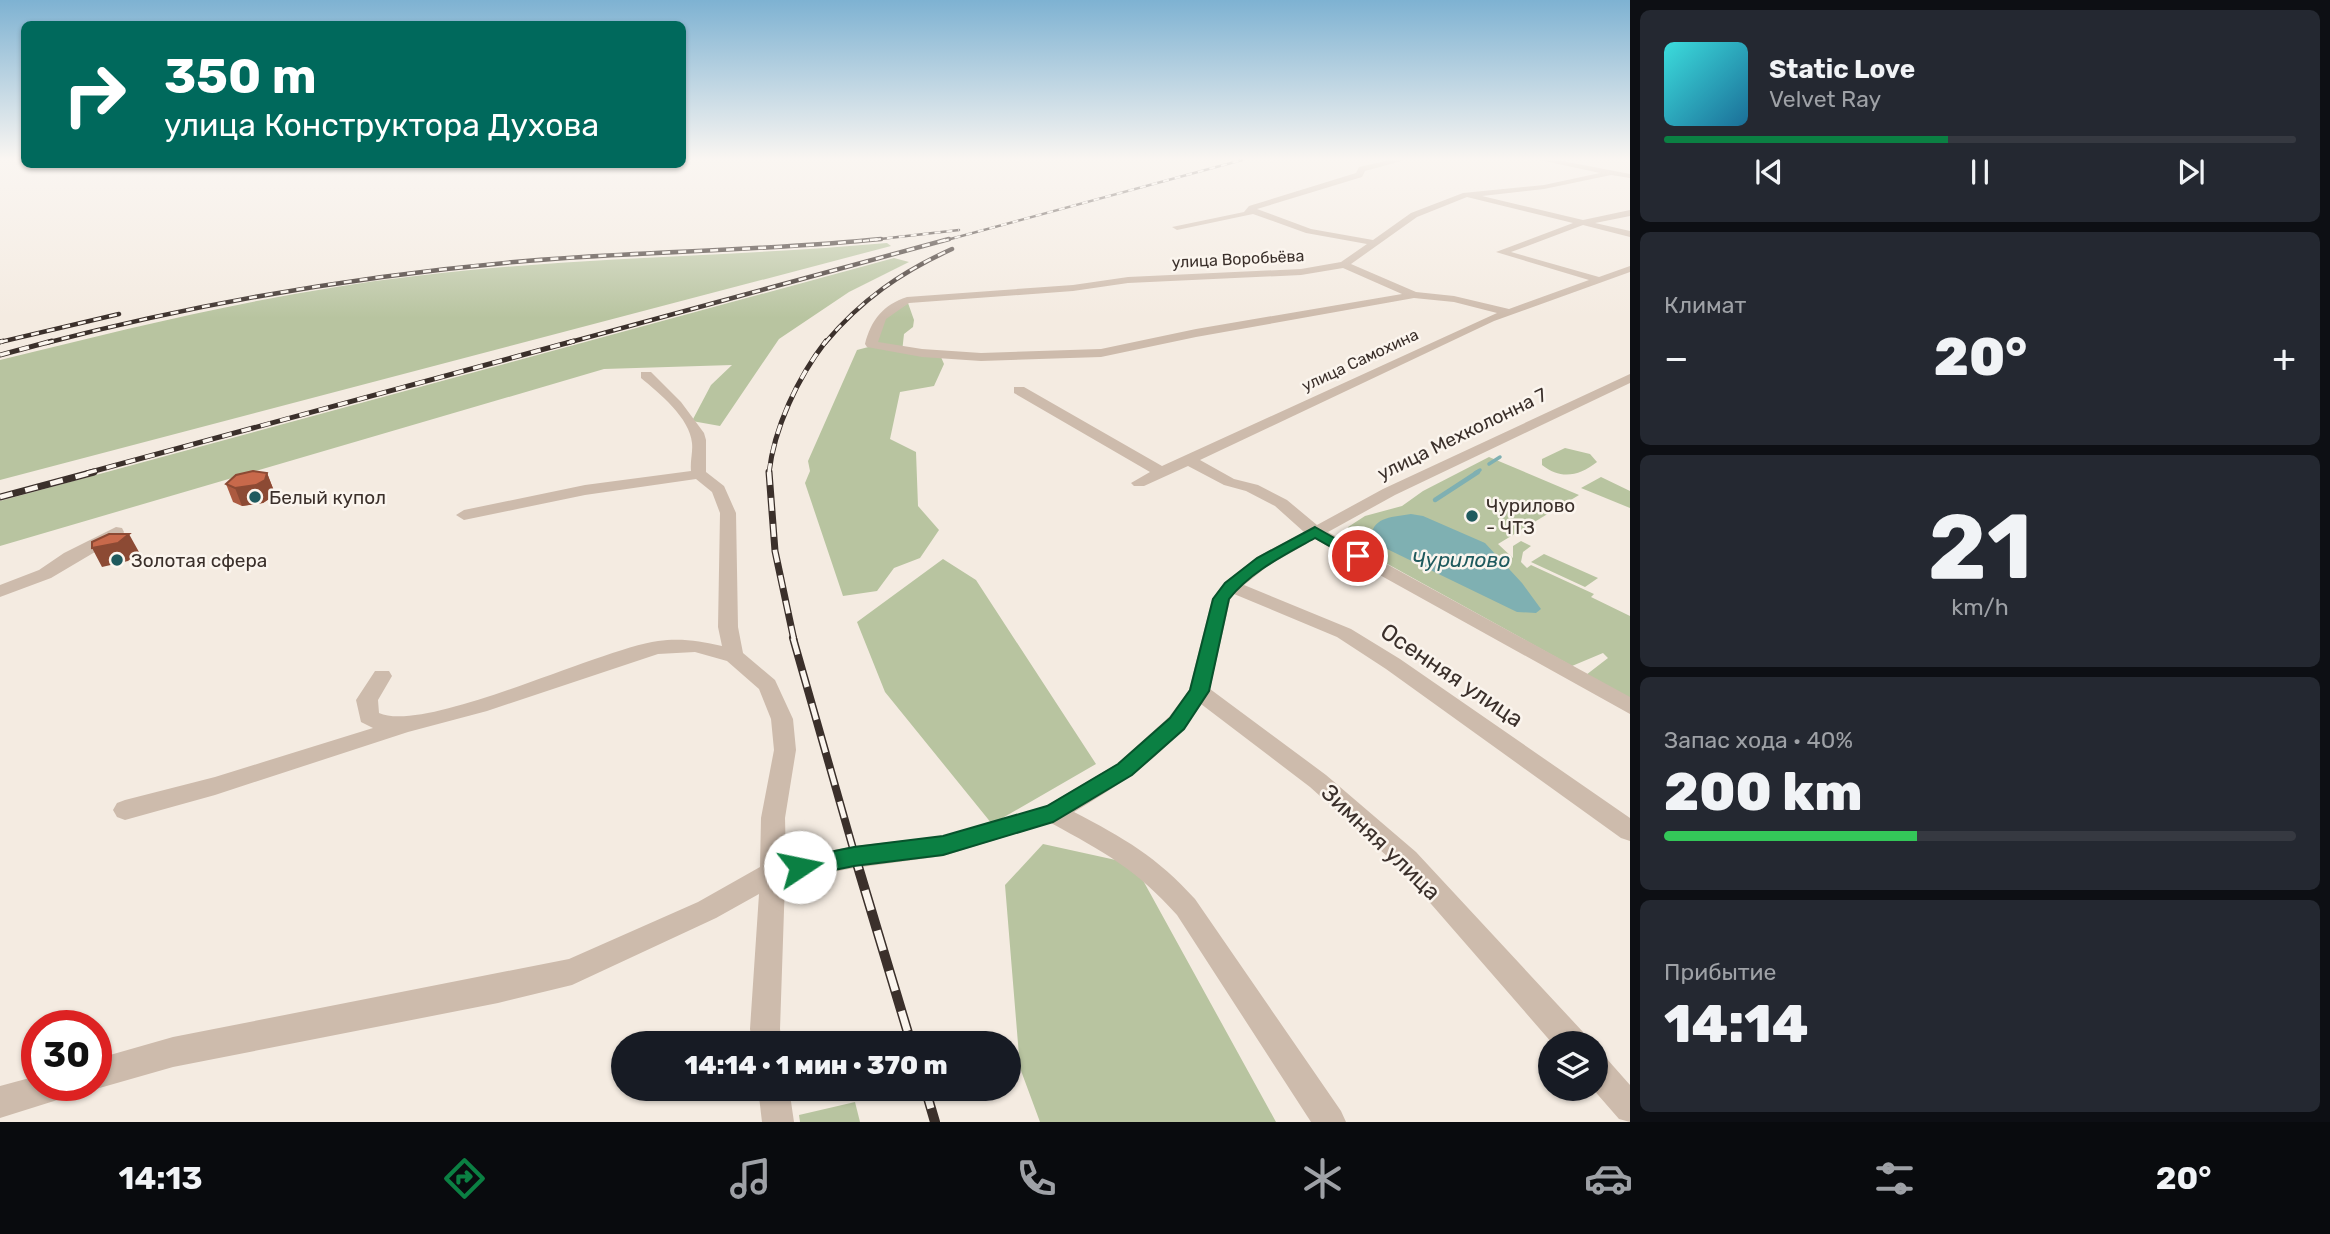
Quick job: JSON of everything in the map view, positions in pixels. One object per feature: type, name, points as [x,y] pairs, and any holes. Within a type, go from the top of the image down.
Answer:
[{"type":"street","points":[[1177,227],[1247,212]]},
{"type":"street","points":[[1257,212],[1309,231],[1374,243]]},
{"type":"street","name":"улица Воробьёва","points":[[1415,295],[1196,333],[1101,353],[981,357],[922,353],[871,344],[875,326],[889,309],[907,300],[1073,288],[1128,280],[1301,272],[1344,265],[1421,212]]},
{"type":"street","points":[[1538,212],[1630,234]]},
{"type":"street","points":[[1600,280],[1501,252],[1582,223],[1630,213]]},
{"type":"street","points":[[1344,265],[1415,295],[1478,304],[1509,312]]},
{"type":"street","name":"улица Самохина","points":[[1139,484],[1509,312],[1630,269]]},
{"type":"street","points":[[646,375],[677,405],[699,438],[696,465],[699,474],[713,483],[723,496],[728,513],[729,626],[734,656]]},
{"type":"street","name":"улица Мехколонна 7","points":[[1231,586],[1263,561],[1438,467],[1630,378]]},
{"type":"street","points":[[1019,390],[1163,473]]},
{"type":"street","points":[[1188,460],[1229,482],[1252,488],[1281,503],[1315,532],[1630,706]]},
{"type":"street","points":[[464,515],[585,490],[699,474]]},
{"type":"street","points":[[0,591],[45,574],[116,532]]},
{"type":"street","points":[[112,1069],[173,1052],[498,989],[572,972],[706,910],[774,873],[854,857],[943,846],[1053,813],[1125,770],[1177,723],[1199,691],[1221,599],[1231,586]]},
{"type":"street","name":"Осенняя улица","points":[[1231,586],[1353,639],[1393,664],[1630,831]]},
{"type":"street","points":[[125,810],[215,786],[412,724],[480,706],[657,649],[695,646],[734,656],[768,685],[782,719],[785,750],[773,818],[774,873],[765,1031]]},
{"type":"street","points":[[382,676],[367,700],[369,717],[382,723],[412,724]]},
{"type":"street","name":"Зимняя улица","points":[[1199,691],[1318,781],[1407,859],[1561,1031]]},
{"type":"street","points":[[1053,813],[1120,848],[1160,878],[1186,907],[1330,1122]]},
{"type":"street","points":[[1608,1083],[1630,1108]]},
{"type":"street","points":[[0,1102],[21,1096]]},
{"type":"street","points":[[775,1101],[778,1122]]},
{"type":"green space","points":[[887,243],[891,246],[0,480],[0,360],[206,311],[311,291],[416,276],[533,265]]},
{"type":"green space","points":[[894,258],[909,262],[849,292],[779,339],[720,426],[692,421],[711,385],[732,365],[604,369],[0,546],[0,501]]},
{"type":"green space","points":[[908,303],[914,320],[913,327],[904,334],[902,352],[941,357],[944,364],[934,386],[900,392],[890,439],[916,452],[918,506],[939,530],[920,558],[894,568],[877,591],[843,596],[805,483],[810,471],[808,461],[857,350],[876,345],[876,324]]},
{"type":"green space","points":[[1565,448],[1590,454],[1597,462],[1570,474],[1556,473],[1542,465],[1542,459]]},
{"type":"green space","points":[[1489,457],[1579,495],[1498,544],[1513,558],[1513,546],[1521,541],[1531,546],[1523,552],[1521,562],[1527,568],[1531,565],[1594,594],[1591,597],[1630,616],[1630,699],[1586,675],[1608,658],[1603,653],[1572,666],[1355,546],[1348,527],[1365,516],[1402,506],[1423,491]]},
{"type":"green space","points":[[1601,477],[1630,491],[1630,508],[1581,488]]},
{"type":"green space","points":[[1544,554],[1598,578],[1585,587],[1531,562]]},
{"type":"green space","points":[[943,559],[976,580],[1096,764],[992,824],[885,692],[857,622]]},
{"type":"green space","points":[[1043,844],[1134,864],[1276,1122],[1040,1122],[1021,1071],[1021,1031],[1017,1031],[1005,885]]},
{"type":"green space","points":[[855,1102],[860,1122],[800,1122],[799,1115]]},
{"type":"water","name":"Чурилово","points":[[1411,514],[1423,516],[1485,543],[1522,583],[1541,609],[1536,613],[1517,612],[1387,549],[1371,536],[1380,521]]},
{"type":"building","points":[[253,471],[267,473],[265,480],[256,485],[235,488],[226,484],[236,475]]},
{"type":"building","points":[[109,534],[129,534],[118,543],[92,548],[92,542]]},
{"type":"waterway","points":[[1489,464],[1500,457]]},
{"type":"waterway","points":[[1475,473],[1480,470]]},
{"type":"waterway","points":[[1435,500],[1478,472]]},
{"type":"railway","points":[[943,241],[1049,212]]},
{"type":"railway","points":[[879,239],[959,230]]},
{"type":"railway","points":[[46,343],[224,303],[405,274],[526,261],[879,239]]},
{"type":"railway","points":[[863,241],[879,239]]},
{"type":"railway","points":[[567,343],[949,239]]},
{"type":"railway","points":[[825,343],[853,313],[883,288],[952,249]]},
{"type":"railway","points":[[3,341],[0,342],[119,314]]},
{"type":"railway","points":[[0,355],[52,341]]},
{"type":"railway","points":[[87,473],[574,341]]},
{"type":"railway","points":[[769,473],[776,438],[789,404],[806,370],[826,341]]},
{"type":"railway","points":[[0,497],[94,472]]},
{"type":"railway","points":[[769,473],[775,551],[794,640]]},
{"type":"railway","points":[[793,638],[854,852]]},
{"type":"railway","points":[[853,850],[907,1031]]},
{"type":"railway","points":[[929,1101],[935,1122]]},
{"type":"place","name":"Белый купол","points":[[255,497]]},
{"type":"place","name":"Чурилово - ЧТЗ","points":[[1472,516]]},
{"type":"place","name":"Золотая сфера","points":[[117,560]]},
{"type":"route","points":[[800,867],[943,846],[1053,813],[1125,770],[1177,723],[1199,691],[1221,599],[1231,586],[1263,561],[1315,532],[1358,556]]}]
